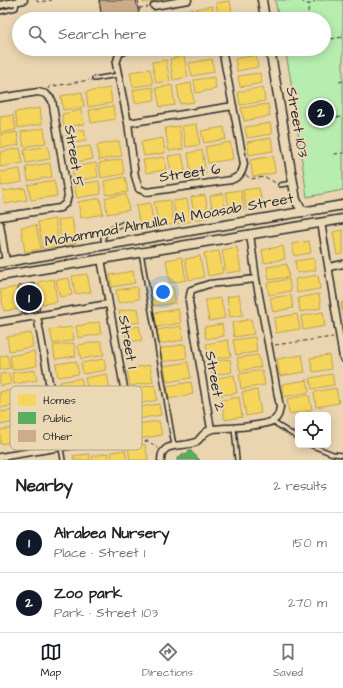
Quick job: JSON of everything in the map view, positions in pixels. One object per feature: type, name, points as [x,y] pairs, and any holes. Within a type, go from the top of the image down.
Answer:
[{"type":"street","points":[[0,5],[24,0]]},
{"type":"street","points":[[154,6],[188,0]]},
{"type":"street","points":[[262,0],[264,12]]},
{"type":"street","name":"Street 6","points":[[118,56],[116,64],[128,123],[135,176],[139,189],[147,192],[231,180],[243,172],[244,164],[223,56]]},
{"type":"street","name":"Street 103","points":[[271,56],[296,200],[301,209],[305,212]]},
{"type":"street","points":[[0,98],[38,92],[46,94]]},
{"type":"street","name":"Street 5","points":[[0,217],[60,208],[66,203],[68,196],[52,100],[46,94]]},
{"type":"street","points":[[128,123],[233,106]]},
{"type":"street","points":[[290,214],[294,210],[296,200]]},
{"type":"street","name":"Mohammad Almulla Al Moasab Street","points":[[3,262],[343,205]]},
{"type":"street","name":"Mohammad Almulla Al Moasab Street","points":[[0,276],[343,219]]},
{"type":"street","points":[[321,222],[341,336],[343,358]]},
{"type":"street","points":[[0,224],[3,262]]},
{"type":"street","points":[[250,234],[256,279],[280,407],[278,417],[273,422]]},
{"type":"street","points":[[139,240],[146,244],[147,248],[143,252]]},
{"type":"street","name":"Street 1","points":[[101,260],[123,386]]},
{"type":"street","points":[[329,267],[343,264]]},
{"type":"street","name":"Street 2","points":[[256,279],[209,284],[191,290],[189,301],[210,429],[234,428],[273,422]]},
{"type":"street","name":"Street 1","points":[[0,322],[108,304]]},
{"type":"street","points":[[37,316],[50,386]]},
{"type":"street","points":[[161,460],[163,451],[167,448],[196,442],[202,434],[210,429]]},
{"type":"street","points":[[0,458],[49,450]]},
{"type":"lane","points":[[0,12],[16,8],[17,1]]},
{"type":"lane","points":[[94,79],[118,75]]},
{"type":"lane","points":[[280,185],[293,183]]},
{"type":"lane","points":[[104,246],[103,238],[106,231],[125,223]]},
{"type":"lane","points":[[143,252],[174,446]]},
{"type":"lane","points":[[273,422],[295,436]]},
{"type":"lane","points":[[234,428],[237,460]]},
{"type":"lane","points":[[318,448],[333,454],[343,455]]},
{"type":"lane","points":[[61,450],[63,460]]},
{"type":"path","points":[[36,0],[38,2],[52,0]]},
{"type":"path","points":[[99,0],[101,12]]},
{"type":"path","points":[[138,0],[140,12]]},
{"type":"path","points":[[301,0],[306,4],[313,3],[316,0]]},
{"type":"path","points":[[307,12],[308,4]]},
{"type":"path","points":[[139,8],[154,6]]},
{"type":"path","points":[[331,39],[343,37]]},
{"type":"path","points":[[46,94],[49,87],[94,79]]},
{"type":"path","points":[[330,118],[343,117]]},
{"type":"path","points":[[334,154],[343,153]]},
{"type":"path","points":[[243,172],[251,179],[266,177],[280,185]]},
{"type":"path","points":[[269,346],[341,336]]},
{"type":"path","points":[[142,442],[148,441],[163,451]]},
{"type":"green space","points":[[275,0],[343,0],[343,190],[307,197],[286,56],[331,56],[331,12],[278,12]]},
{"type":"building: Homes","points":[[143,0],[157,0],[157,1],[143,3]]},
{"type":"building: Homes","points":[[230,1],[232,12],[218,12],[216,3]]},
{"type":"building: Homes","points":[[212,6],[213,12],[197,12],[196,9]]},
{"type":"building: Homes","points":[[193,9],[194,12],[178,12]]},
{"type":"building: Homes","points":[[184,56],[188,77],[173,80],[170,59]]},
{"type":"building: Homes","points":[[256,56],[258,67],[237,71],[235,59]]},
{"type":"building: Homes","points":[[212,59],[214,72],[192,76],[189,63]]},
{"type":"building: Homes","points":[[166,60],[170,81],[156,83],[152,62]]},
{"type":"building: Homes","points":[[150,69],[153,84],[133,87],[130,72]]},
{"type":"building: Homes","points":[[260,73],[262,83],[240,87],[238,76]]},
{"type":"building: Homes","points":[[214,77],[216,89],[196,93],[194,80]]},
{"type":"building: Homes","points":[[191,83],[194,102],[180,104],[177,86]]},
{"type":"building: Homes","points":[[172,85],[175,105],[160,107],[156,88]]},
{"type":"building: Homes","points":[[153,87],[155,100],[135,103],[133,90]]},
{"type":"building: Homes","points":[[263,87],[265,101],[240,105],[238,92]]},
{"type":"building: Homes","points":[[110,88],[112,103],[88,107],[86,92]]},
{"type":"building: Homes","points":[[82,92],[84,107],[63,110],[61,96]]},
{"type":"building: Homes","points":[[268,104],[270,116],[244,121],[241,108]]},
{"type":"building: Homes","points":[[113,106],[115,119],[91,123],[89,110]]},
{"type":"building: Homes","points":[[40,108],[42,124],[18,128],[15,112]]},
{"type":"building: Homes","points":[[81,110],[84,124],[64,127],[62,114]]},
{"type":"building: Homes","points":[[13,115],[16,130],[0,133],[0,117]]},
{"type":"building: Homes","points":[[270,123],[272,134],[247,138],[245,127]]},
{"type":"building: Homes","points":[[197,124],[200,145],[186,147],[182,126]]},
{"type":"building: Homes","points":[[179,126],[183,149],[169,151],[165,128]]},
{"type":"building: Homes","points":[[224,127],[226,139],[204,143],[201,131]]},
{"type":"building: Homes","points":[[44,128],[46,143],[24,147],[21,132]]},
{"type":"building: Homes","points":[[84,129],[86,141],[68,144],[66,132]]},
{"type":"building: Homes","points":[[17,132],[19,145],[0,148],[0,135]]},
{"type":"building: Homes","points":[[163,138],[165,153],[144,156],[141,142]]},
{"type":"building: Homes","points":[[271,138],[273,151],[249,155],[247,142]]},
{"type":"building: Homes","points":[[119,141],[122,156],[99,160],[97,145]]},
{"type":"building: Homes","points":[[230,142],[233,159],[208,163],[205,147]]},
{"type":"building: Homes","points":[[48,146],[50,159],[26,163],[24,150]]},
{"type":"building: Homes","points":[[90,146],[93,159],[71,163],[69,149]]},
{"type":"building: Homes","points":[[20,148],[23,163],[0,167],[0,152]]},
{"type":"building: Homes","points":[[202,150],[206,173],[191,175],[188,153]]},
{"type":"building: Homes","points":[[182,154],[186,175],[172,177],[168,156]]},
{"type":"building: Homes","points":[[273,156],[275,173],[253,177],[250,160]]},
{"type":"building: Homes","points":[[164,157],[166,170],[146,173],[143,160]]},
{"type":"building: Homes","points":[[122,159],[124,174],[101,178],[99,163]]},
{"type":"building: Homes","points":[[50,163],[52,177],[28,181],[26,167]]},
{"type":"building: Homes","points":[[96,163],[98,177],[74,181],[72,167]]},
{"type":"building: Homes","points":[[20,169],[22,182],[1,186],[0,172]]},
{"type":"building: Homes","points":[[125,177],[128,192],[106,195],[104,181]]},
{"type":"building: Homes","points":[[54,180],[57,196],[31,200],[28,185]]},
{"type":"building: Homes","points":[[99,181],[101,194],[77,198],[74,185]]},
{"type":"building: Homes","points":[[25,188],[27,200],[5,204],[3,191]]},
{"type":"building: Homes","points":[[259,188],[263,209],[247,211],[243,190]]},
{"type":"building: Homes","points":[[241,190],[244,209],[230,212],[226,192]]},
{"type":"building: Homes","points":[[223,193],[226,213],[213,215],[210,196]]},
{"type":"building: Homes","points":[[126,194],[129,210],[107,214],[105,198]]},
{"type":"building: Homes","points":[[205,195],[209,217],[195,220],[191,197]]},
{"type":"building: Homes","points":[[100,198],[103,214],[81,218],[78,202]]},
{"type":"building: Homes","points":[[187,199],[191,221],[177,224],[173,201]]},
{"type":"building: Homes","points":[[170,200],[174,224],[159,227],[154,202]]},
{"type":"building: Homes","points":[[150,203],[154,225],[140,227],[136,205]]},
{"type":"building: Homes","points":[[72,218],[76,243],[62,246],[58,220]]},
{"type":"building: Homes","points":[[55,219],[59,246],[43,249],[38,222]]},
{"type":"building: Homes","points":[[36,225],[41,249],[25,252],[21,227]]},
{"type":"building: Homes","points":[[343,230],[343,254],[337,255],[333,232]]},
{"type":"building: Homes","points":[[309,241],[311,253],[294,256],[292,244]]},
{"type":"building: Homes","points":[[283,246],[285,259],[264,263],[262,250]]},
{"type":"building: Homes","points":[[237,247],[241,271],[226,273],[222,250]]},
{"type":"building: Homes","points":[[219,251],[223,273],[208,276],[204,253]]},
{"type":"building: Homes","points":[[200,256],[204,277],[189,280],[185,259]]},
{"type":"building: Homes","points":[[182,257],[186,280],[170,283],[166,260]]},
{"type":"building: Homes","points":[[314,258],[316,270],[297,273],[295,261]]},
{"type":"building: Homes","points":[[287,264],[289,277],[269,280],[267,267]]},
{"type":"building: Homes","points":[[133,271],[135,283],[112,287],[110,275]]},
{"type":"building: Homes","points":[[87,274],[91,292],[75,294],[72,276]]},
{"type":"building: Homes","points":[[318,275],[320,289],[297,293],[295,279]]},
{"type":"building: Homes","points":[[69,278],[72,295],[60,297],[56,280]]},
{"type":"building: Homes","points":[[54,279],[57,302],[42,304],[38,282]]},
{"type":"building: Homes","points":[[289,279],[291,291],[269,295],[267,283]]},
{"type":"building: Homes","points":[[16,287],[19,309],[4,311],[0,290]]},
{"type":"building: Homes","points":[[137,287],[139,299],[118,303],[116,290]]},
{"type":"building: Homes","points":[[173,287],[176,303],[153,306],[150,291]]},
{"type":"building: Homes","points":[[319,294],[321,308],[300,312],[298,298]]},
{"type":"building: Homes","points":[[239,295],[243,315],[230,317],[227,297]]},
{"type":"building: Homes","points":[[291,295],[293,308],[273,312],[270,298]]},
{"type":"building: Homes","points":[[221,298],[225,318],[209,321],[205,300]]},
{"type":"building: Homes","points":[[343,302],[343,317],[341,303]]},
{"type":"building: Homes","points":[[138,308],[140,322],[121,325],[119,311]]},
{"type":"building: Homes","points":[[178,309],[181,323],[157,327],[154,313]]},
{"type":"building: Homes","points":[[323,312],[325,326],[303,330],[301,316]]},
{"type":"building: Homes","points":[[297,314],[300,329],[276,333],[274,318]]},
{"type":"building: Homes","points":[[251,319],[254,334],[234,337],[232,323]]},
{"type":"building: Homes","points":[[99,322],[101,334],[78,338],[76,326]]},
{"type":"building: Homes","points":[[222,324],[224,336],[206,339],[204,327]]},
{"type":"building: Homes","points":[[139,326],[142,340],[127,342],[124,329]]},
{"type":"building: Homes","points":[[181,326],[183,340],[159,344],[157,330]]},
{"type":"building: Homes","points":[[72,327],[74,340],[53,344],[50,330]]},
{"type":"building: Homes","points":[[31,333],[33,347],[9,351],[7,337]]},
{"type":"building: Homes","points":[[255,337],[257,352],[236,355],[233,340]]},
{"type":"building: Homes","points":[[228,340],[231,356],[209,360],[206,344]]},
{"type":"building: Homes","points":[[101,341],[104,355],[81,359],[78,345]]},
{"type":"building: Homes","points":[[74,343],[76,356],[55,359],[53,346]]},
{"type":"building: Homes","points":[[185,344],[187,358],[162,362],[159,349]]},
{"type":"building: Homes","points":[[34,351],[37,366],[12,370],[10,356]]},
{"type":"building: Homes","points":[[7,355],[10,368],[0,370],[0,356]]},
{"type":"building: Homes","points":[[258,355],[261,367],[240,371],[237,358]]},
{"type":"building: Homes","points":[[302,355],[305,372],[280,376],[277,359]]},
{"type":"building: Homes","points":[[329,355],[331,369],[313,372],[310,358]]},
{"type":"building: Homes","points":[[104,359],[106,370],[83,374],[81,363]]},
{"type":"building: Homes","points":[[230,359],[232,372],[212,375],[210,362]]},
{"type":"building: Homes","points":[[76,361],[79,374],[58,377],[56,364]]},
{"type":"building: Homes","points":[[188,362],[191,378],[167,382],[164,366]]},
{"type":"building: Homes","points":[[150,365],[153,382],[130,386],[127,369]]},
{"type":"building: Homes","points":[[35,370],[37,380],[14,384],[12,373]]},
{"type":"building: Homes","points":[[262,370],[265,385],[241,389],[239,374]]},
{"type":"building: Homes","points":[[9,373],[11,384],[0,386],[0,374]]},
{"type":"building: Homes","points":[[107,374],[109,386],[87,386],[85,378]]},
{"type":"building: Homes","points":[[332,374],[334,385],[312,389],[310,378]]},
{"type":"building: Homes","points":[[234,375],[237,393],[216,396],[213,379]]},
{"type":"building: Homes","points":[[81,378],[83,386],[61,386],[60,382]]},
{"type":"building: Homes","points":[[307,380],[309,392],[284,397],[282,384]]},
{"type":"building: Homes","points":[[191,382],[193,394],[169,399],[167,386]]},
{"type":"building: Homes","points":[[155,385],[157,400],[142,403],[142,387]]},
{"type":"building: Homes","points":[[336,388],[339,403],[316,407],[314,392]]},
{"type":"building: Homes","points":[[10,390],[10,406],[0,408],[0,392]]},
{"type":"building: Homes","points":[[257,390],[261,413],[246,416],[242,392]]},
{"type":"building: Homes","points":[[309,395],[312,410],[289,414],[287,399]]},
{"type":"building: Homes","points":[[239,397],[242,417],[225,420],[221,400]]},
{"type":"building: Homes","points":[[159,404],[161,415],[142,418],[142,407]]},
{"type":"building: Homes","points":[[10,411],[10,423],[0,425],[0,412]]},
{"type":"building: Homes","points":[[159,421],[162,435],[142,438],[142,423]]},
{"type":"building: Homes","points":[[10,428],[10,443],[0,444],[0,430]]},
{"type":"building: Homes","points":[[145,444],[148,460],[130,460],[128,450],[142,450],[142,445]]},
{"type":"building: Homes","points":[[125,450],[127,460],[112,460],[111,452]]},
{"type":"building: Homes","points":[[108,453],[109,460],[93,460],[92,456]]},
{"type":"building: Homes","points":[[89,454],[90,460],[74,460],[73,456]]},
{"type":"building: Public","points":[[122,6],[128,12],[116,12]]},
{"type":"building: Public","points":[[190,450],[200,460],[176,460],[183,453],[186,455]]},
{"type":"building: Other","points":[[99,0],[136,0],[139,12],[101,12]]},
{"type":"building: Other","points":[[35,283],[40,310],[22,313],[18,286]]},
{"type":"place","name":"Zoo park","points":[[321,113]]},
{"type":"place","name":"Alrabea Nursery","points":[[29,298]]}]
